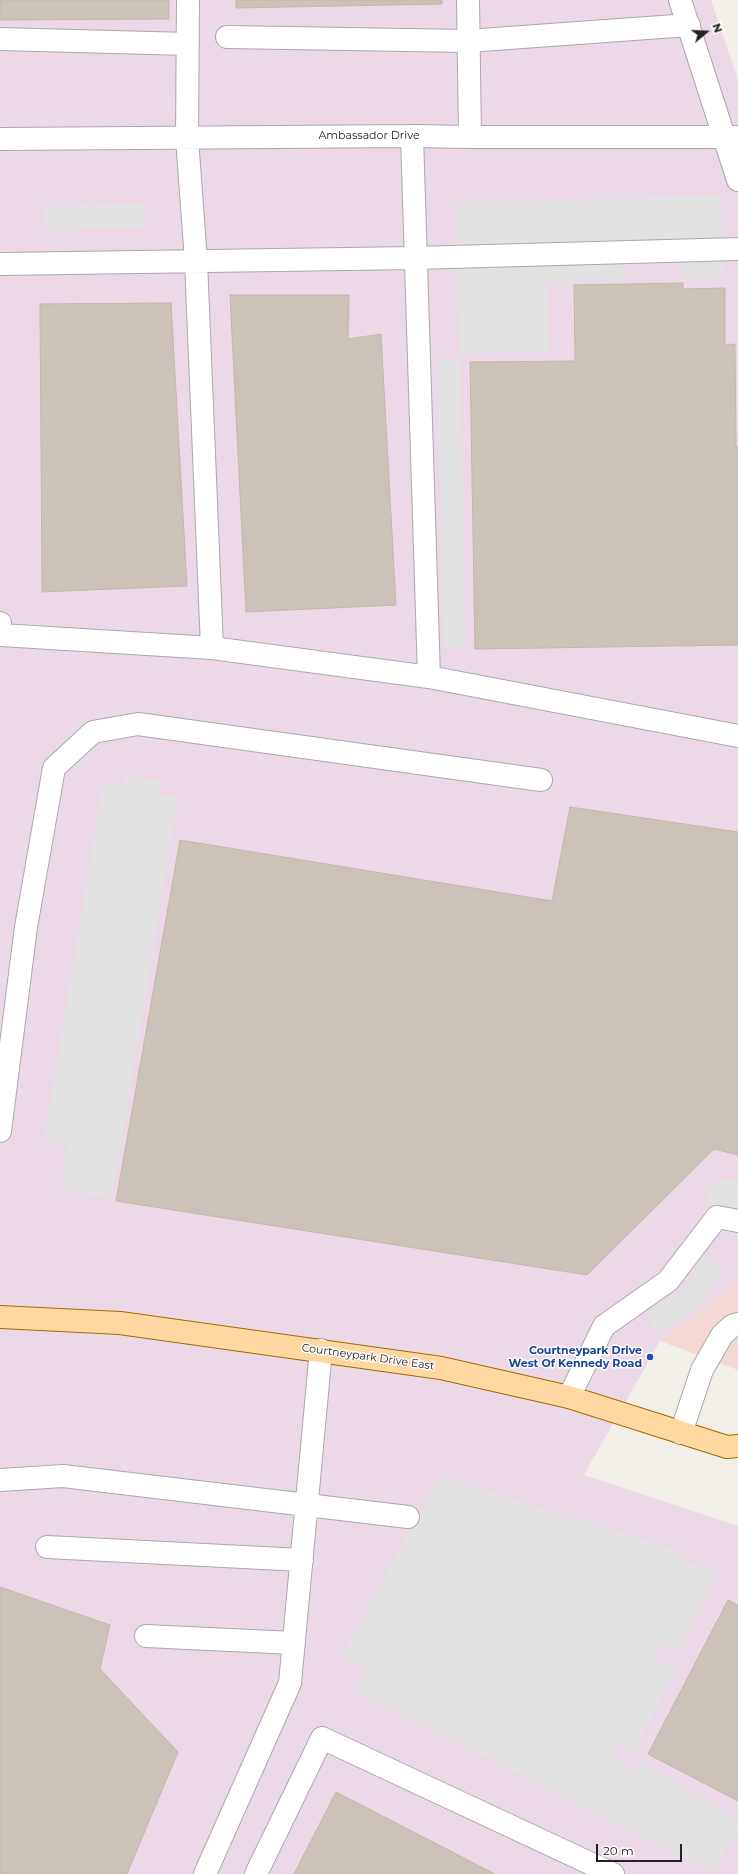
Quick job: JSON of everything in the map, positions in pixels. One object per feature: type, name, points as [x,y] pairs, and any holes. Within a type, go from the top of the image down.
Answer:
[{"type":"main road","name":"Courtneypark Drive East","points":[[0,1317],[120,1323],[441,1368],[569,1397],[734,1451]]},
{"type":"street","points":[[188,0],[187,138],[196,261],[212,648]]},
{"type":"street","points":[[468,0],[470,137]]},
{"type":"street","points":[[680,0],[731,137],[738,180]]},
{"type":"street","points":[[227,38],[468,41],[689,24]]},
{"type":"street","points":[[0,39],[188,44]]},
{"type":"street","points":[[412,136],[429,677]]},
{"type":"street","name":"Ambassador Drive","points":[[0,139],[412,136],[731,137]]},
{"type":"street","points":[[0,264],[415,258],[738,249]]},
{"type":"street","points":[[0,632],[212,648],[429,677],[738,736]]},
{"type":"street","points":[[0,1130],[26,927],[54,768],[93,732],[138,724],[541,780]]},
{"type":"street","points":[[569,1397],[604,1326],[668,1281],[716,1217],[738,1221]]},
{"type":"street","points":[[681,1433],[702,1370],[722,1335],[732,1326],[738,1324]]},
{"type":"street","points":[[205,1874],[290,1683],[321,1350]]},
{"type":"street","points":[[0,1480],[63,1476],[408,1517]]},
{"type":"street","points":[[47,1548],[302,1560]]},
{"type":"street","points":[[146,1636],[294,1643]]},
{"type":"street","points":[[256,1874],[322,1738],[613,1874]]},
{"type":"shaded area","points":[[0,0],[711,0],[738,80],[738,1281],[660,1341],[584,1475],[738,1526],[738,1874],[0,1874]]},
{"type":"shaded area","points":[[721,195],[724,277],[681,278],[680,259],[626,261],[626,281],[547,283],[549,352],[460,355],[455,203]]},
{"type":"shaded area","points":[[145,204],[145,227],[45,230],[45,206]]},
{"type":"shaded area","points":[[438,360],[460,360],[466,648],[443,648]]},
{"type":"shaded area","points":[[126,776],[160,781],[158,794],[178,798],[112,1199],[60,1190],[68,1145],[44,1141],[103,784],[124,787]]},
{"type":"shaded area","points":[[726,1179],[738,1181],[738,1233],[716,1235],[705,1185]]},
{"type":"shaded area","points":[[706,1256],[723,1267],[703,1303],[681,1321],[656,1333],[648,1312],[681,1292]]},
{"type":"shaded area","points":[[738,1281],[738,1370],[660,1341]]},
{"type":"shaded area","points":[[439,1476],[673,1549],[688,1563],[719,1570],[679,1652],[661,1643],[654,1658],[677,1670],[632,1753],[614,1744],[614,1758],[633,1775],[641,1761],[738,1819],[738,1829],[713,1872],[354,1690],[367,1666],[342,1656]]},
{"type":"building","points":[[0,0],[169,0],[169,19],[0,20]]},
{"type":"building","points":[[236,0],[442,0],[442,4],[236,8]]},
{"type":"building","points":[[683,283],[683,289],[725,288],[725,345],[735,344],[736,447],[738,447],[738,645],[475,649],[470,362],[575,361],[574,285]]},
{"type":"building","points":[[230,295],[349,295],[348,339],[381,334],[396,605],[246,612]]},
{"type":"building","points":[[171,303],[187,586],[42,592],[40,304]]},
{"type":"building","points":[[570,807],[738,832],[738,1155],[714,1149],[587,1275],[116,1201],[180,840],[552,901]]},
{"type":"building","points":[[0,1587],[110,1625],[100,1669],[178,1752],[127,1874],[0,1874]]},
{"type":"building","points":[[728,1600],[738,1605],[738,1801],[648,1754]]},
{"type":"building","points":[[336,1792],[495,1874],[294,1874]]},
{"type":"place","name":"Courtneypark Drive West Of Kennedy Road","points":[[650,1357]]}]
